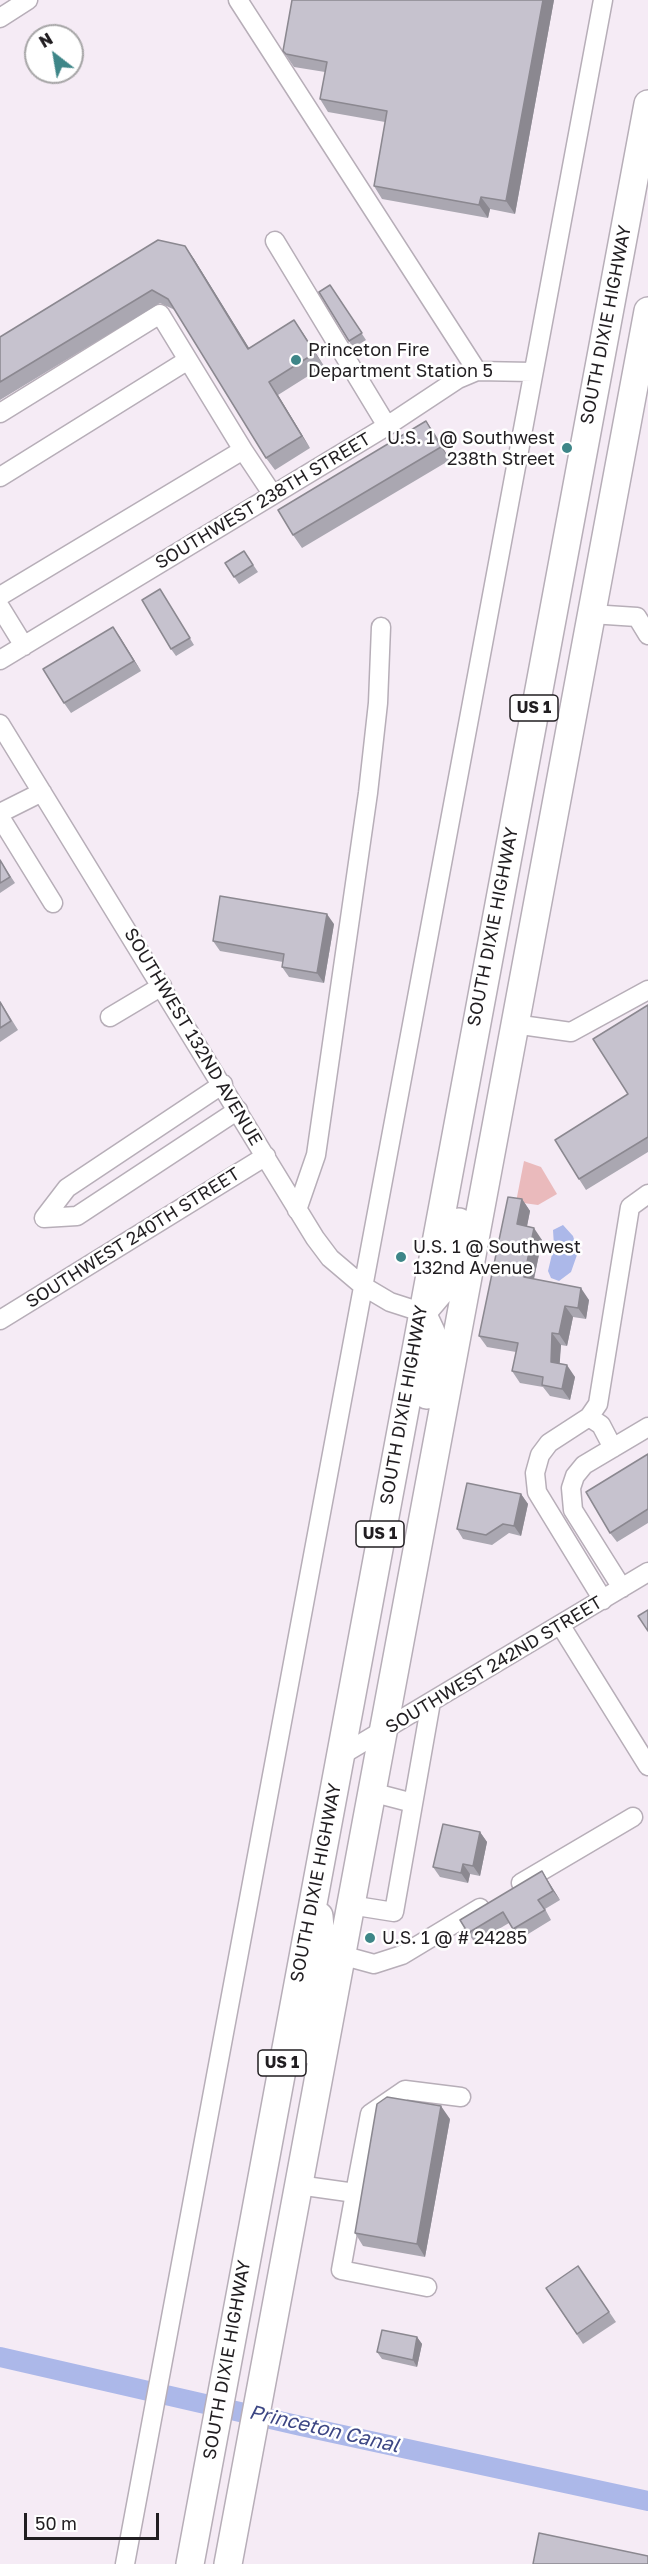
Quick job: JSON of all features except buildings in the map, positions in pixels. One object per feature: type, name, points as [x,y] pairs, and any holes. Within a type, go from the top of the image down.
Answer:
[{"type":"highway","name":"SOUTH DIXIE HIGHWAY","points":[[190,2564],[421,1312],[648,104]]},
{"type":"highway","name":"SOUTH DIXIE HIGHWAY","points":[[228,2564],[648,311]]},
{"type":"highway","points":[[416,1557],[407,1513],[434,1358],[431,1332],[421,1312],[434,1301],[450,1272],[475,1138],[488,1087],[514,1024]]},
{"type":"highway","points":[[298,2184],[285,2161],[285,2147],[322,1953],[315,1884]]},
{"type":"street","points":[[0,18],[28,0]]},
{"type":"street","points":[[238,0],[477,371]]},
{"type":"street","points":[[125,2564],[603,0]]},
{"type":"street","points":[[275,241],[387,426]]},
{"type":"street","points":[[0,413],[160,314],[273,495]]},
{"type":"street","points":[[0,477],[188,360]]},
{"type":"street","name":"SOUTHWEST 238TH STREET","points":[[0,660],[387,426],[458,379],[477,371],[533,372]]},
{"type":"street","points":[[0,596],[243,450]]},
{"type":"street","points":[[0,607],[24,646]]},
{"type":"street","points":[[591,614],[643,614],[648,635]]},
{"type":"street","points":[[297,1210],[316,1155],[378,703],[381,627]]},
{"type":"street","name":"SOUTHWEST 132ND AVENUE","points":[[0,724],[324,1251],[363,1286],[390,1302],[421,1312]]},
{"type":"street","points":[[42,792],[0,815],[53,903]]},
{"type":"street","points":[[110,1017],[162,986]]},
{"type":"street","points":[[514,1024],[571,1032],[648,990]]},
{"type":"street","points":[[223,1084],[67,1188],[44,1218],[77,1216],[238,1110]]},
{"type":"street","name":"SOUTHWEST 240TH STREET","points":[[0,1320],[266,1156]]},
{"type":"street","points":[[603,1600],[537,1492],[534,1482],[540,1455],[549,1443],[592,1414],[630,1207],[648,1194]]},
{"type":"street","points":[[592,1414],[617,1446]]},
{"type":"street","points":[[622,1588],[570,1501],[572,1482],[579,1470],[648,1427]]},
{"type":"street","name":"SOUTHWEST 242ND STREET","points":[[340,1756],[648,1572]]},
{"type":"street","points":[[561,1626],[648,1766]]},
{"type":"street","points":[[351,1905],[394,1912],[431,1702]]},
{"type":"street","points":[[371,1792],[413,1803]]},
{"type":"street","points":[[341,1955],[374,1964],[402,1955],[633,1817]]},
{"type":"street","points":[[427,2287],[341,2270],[370,2114],[405,2090],[461,2097]]},
{"type":"street","points":[[298,2184],[355,2193]]},
{"type":"shaded area","points":[[524,1161],[541,1167],[557,1194],[538,1205],[516,1202]]},
{"type":"water","points":[[563,1225],[573,1236],[578,1252],[571,1272],[559,1281],[551,1278],[548,1271],[554,1246],[553,1230]]},
{"type":"waterway","name":"Princeton Canal","points":[[0,2357],[301,2426],[648,2501]]},
{"type":"place","name":"Princeton Fire Department Station 5","points":[[296,360]]},
{"type":"place","name":"U.S. 1 @ Southwest 238th Street","points":[[567,448]]},
{"type":"place","name":"U.S. 1 @ Southwest 132nd Avenue","points":[[401,1257]]},
{"type":"place","name":"U.S. 1 @ # 24285","points":[[370,1938]]}]
